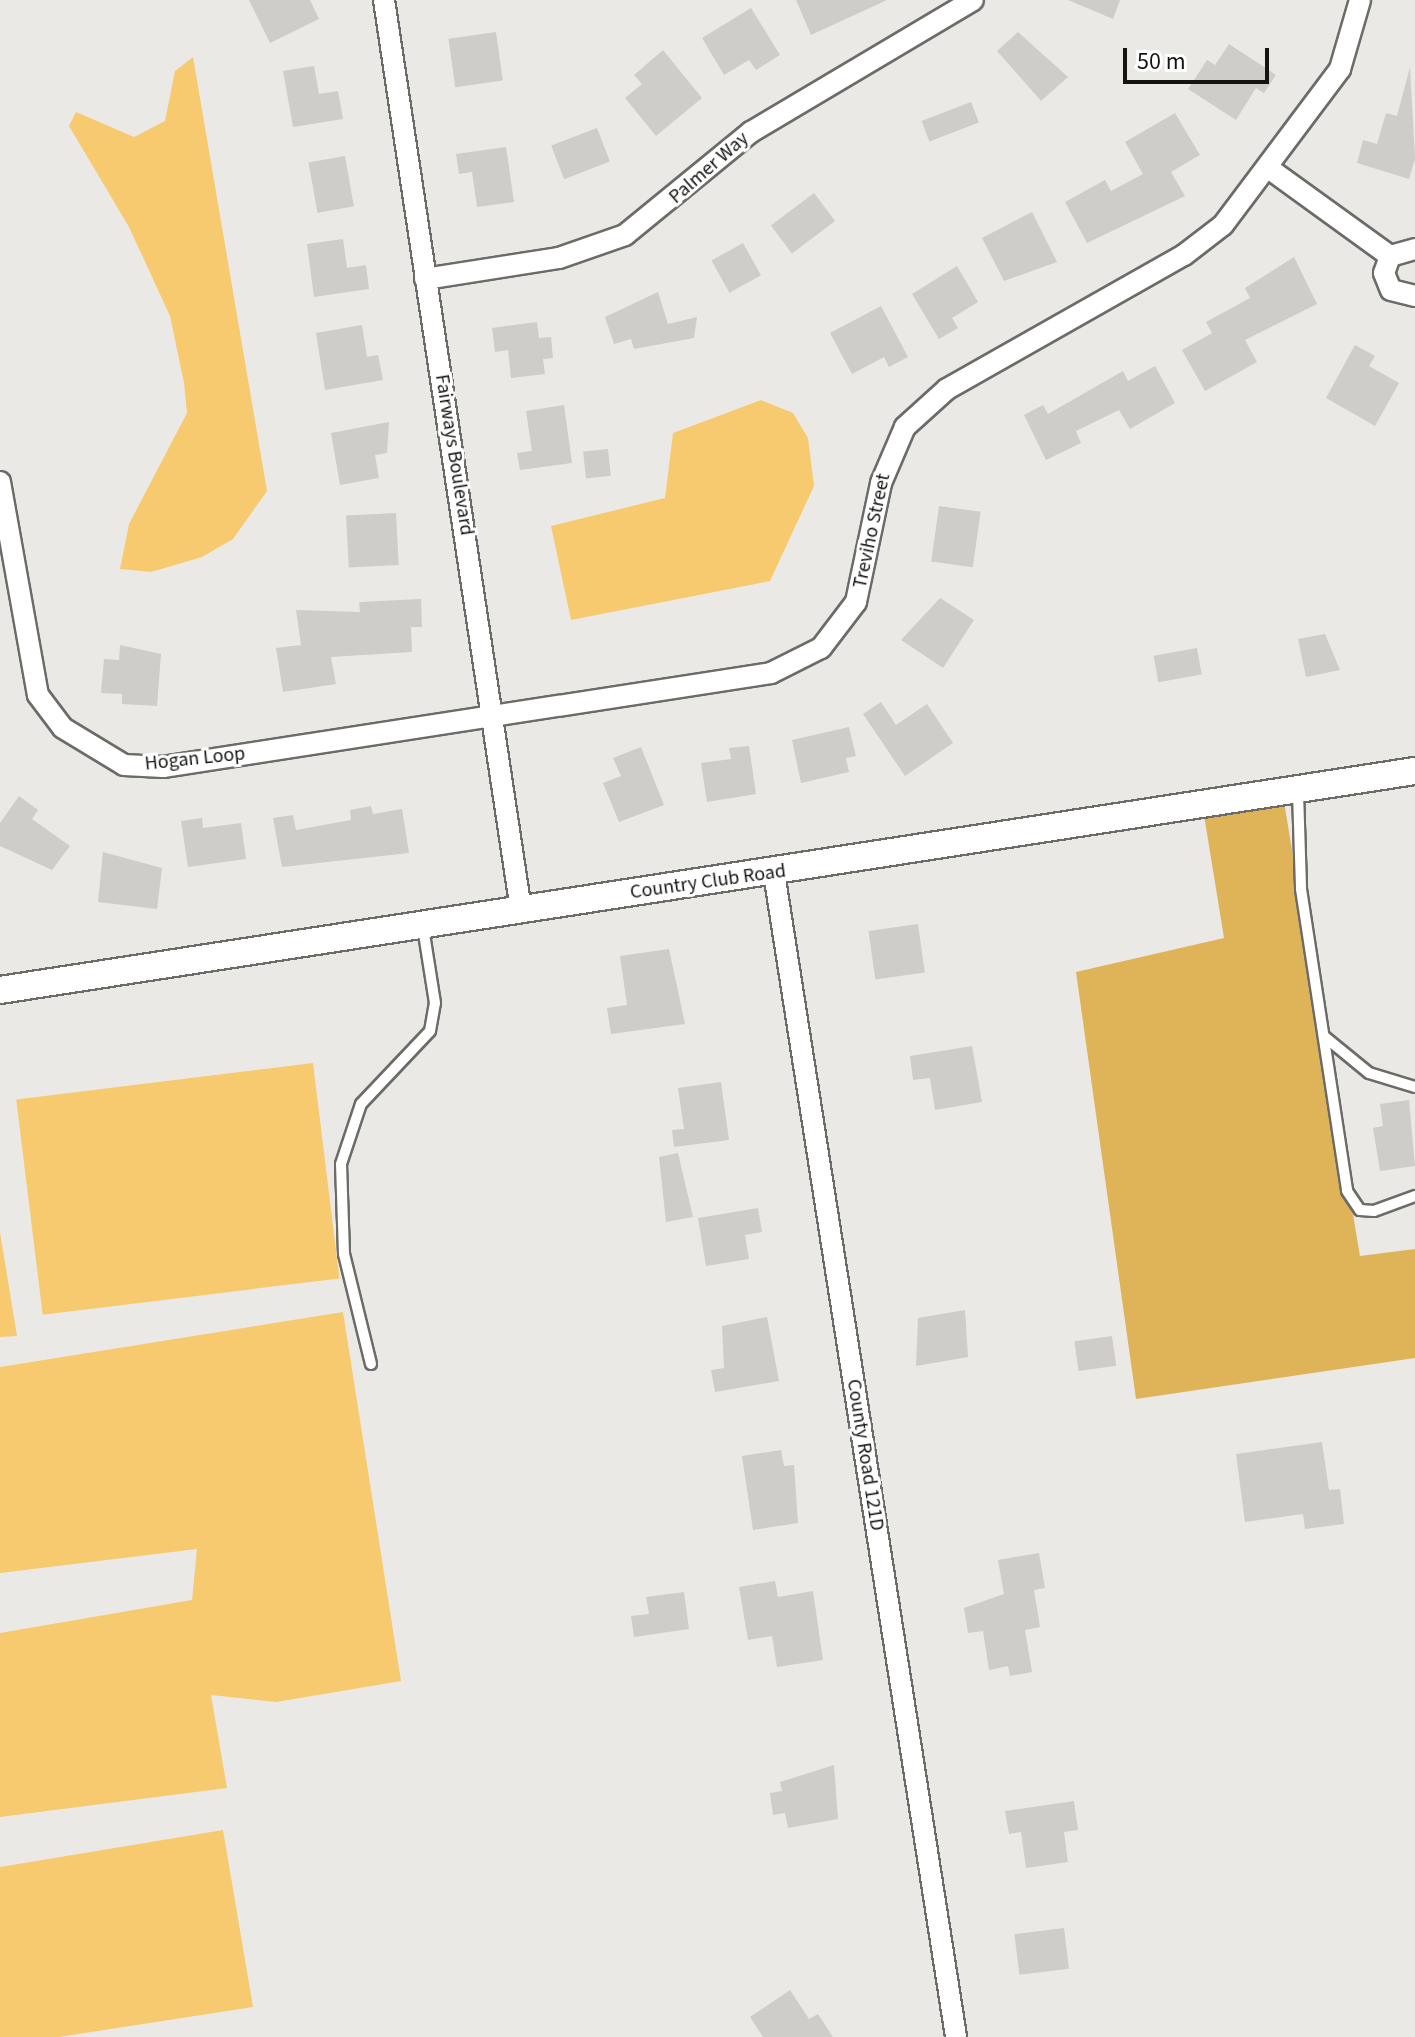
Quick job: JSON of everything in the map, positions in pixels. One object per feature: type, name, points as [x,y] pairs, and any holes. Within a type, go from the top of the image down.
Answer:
[{"type":"street","name":"Fairways Boulevard","points":[[384,0],[425,279],[498,718],[521,910]]},
{"type":"street","name":"Palmer Way","points":[[425,279],[559,258],[625,235],[751,132],[973,0]]},
{"type":"street","name":"Treviho Street","points":[[498,718],[771,673],[821,648],[856,602],[881,483],[905,427],[947,389],[1184,255],[1223,225],[1271,170],[1340,69],[1360,0]]},
{"type":"street","points":[[1271,170],[1390,256]]},
{"type":"street","points":[[1390,256],[1415,249]]},
{"type":"street","points":[[1390,256],[1386,282],[1399,295],[1415,296]]},
{"type":"street","name":"Hogan Loop","points":[[0,482],[38,695],[92,750],[124,765],[163,767],[498,718]]},
{"type":"street","name":"Country Club Road","points":[[0,990],[774,873],[1415,771]]},
{"type":"street","name":"County Road 121D","points":[[774,873],[956,2037]]},
{"type":"lane","points":[[1298,790],[1301,889],[1352,1204],[1390,1210],[1415,1196]]},
{"type":"lane","points":[[371,1364],[344,1254],[341,1164],[361,1104],[430,1031],[435,1003],[422,925]]},
{"type":"lane","points":[[1325,1037],[1369,1073],[1415,1087]]},
{"type":"shaded area","points":[[193,57],[267,491],[233,539],[202,557],[151,572],[120,569],[129,524],[187,413],[184,383],[170,316],[129,227],[69,126],[76,112],[134,137],[165,121],[175,71]]},
{"type":"shaded area","points":[[761,400],[793,413],[808,438],[814,486],[770,581],[571,620],[551,526],[665,498],[673,433]]},
{"type":"shaded area","points":[[1284,802],[1360,1256],[1415,1249],[1415,1358],[1136,1399],[1076,972],[1224,938],[1204,815]]},
{"type":"shaded area","points":[[313,1063],[339,1278],[43,1315],[16,1099]]},
{"type":"shaded area","points":[[0,1232],[17,1336],[0,1337]]},
{"type":"shaded area","points":[[343,1312],[401,1681],[276,1702],[211,1695],[227,1788],[0,1817],[0,1633],[192,1600],[197,1549],[0,1573],[0,1367]]},
{"type":"shaded area","points":[[223,1830],[253,2007],[59,2037],[0,2037],[0,1867]]},
{"type":"building","points":[[249,0],[310,0],[319,19],[270,43]]},
{"type":"building","points":[[796,0],[887,0],[811,35]]},
{"type":"building","points":[[1068,0],[1120,0],[1113,19]]},
{"type":"building","points":[[751,8],[780,55],[756,70],[749,60],[724,75],[702,38]]},
{"type":"building","points":[[496,32],[503,81],[455,87],[448,39]]},
{"type":"building","points":[[1018,32],[1068,77],[1041,101],[997,51]]},
{"type":"building","points":[[1229,44],[1276,75],[1264,93],[1256,88],[1236,120],[1188,89],[1207,60],[1215,65]]},
{"type":"building","points":[[663,50],[702,98],[656,136],[625,98],[642,84],[634,75]]},
{"type":"building","points":[[314,66],[319,94],[338,91],[343,119],[293,127],[283,71]]},
{"type":"building","points":[[1410,67],[1415,159],[1409,179],[1357,163],[1363,140],[1377,144],[1386,113],[1397,116]]},
{"type":"building","points":[[971,102],[979,123],[929,142],[922,121]]},
{"type":"building","points":[[1175,113],[1200,155],[1171,172],[1185,196],[1087,243],[1065,202],[1105,180],[1111,191],[1143,174],[1125,142]]},
{"type":"building","points":[[597,128],[610,162],[564,179],[551,146]]},
{"type":"building","points":[[506,147],[514,202],[477,207],[472,172],[459,174],[456,154]]},
{"type":"building","points":[[345,156],[354,206],[317,213],[309,162]]},
{"type":"building","points":[[814,193],[835,221],[792,253],[771,225]]},
{"type":"building","points":[[1032,212],[1057,262],[1004,281],[982,238]]},
{"type":"building","points":[[343,239],[347,268],[366,265],[369,289],[314,297],[307,244]]},
{"type":"building","points":[[743,243],[761,275],[729,293],[712,260]]},
{"type":"building","points":[[1294,257],[1317,304],[1245,340],[1257,362],[1205,391],[1182,350],[1212,333],[1206,322],[1250,298],[1245,288]]},
{"type":"building","points":[[957,266],[978,302],[952,318],[958,328],[939,339],[912,294]]},
{"type":"building","points":[[658,292],[668,324],[697,317],[694,338],[634,349],[631,339],[614,344],[605,317]]},
{"type":"building","points":[[881,306],[908,357],[889,367],[884,357],[852,374],[830,333]]},
{"type":"building","points":[[537,322],[539,338],[551,337],[553,358],[543,359],[545,374],[511,378],[508,350],[495,352],[492,328]]},
{"type":"building","points":[[362,325],[367,357],[378,355],[383,380],[325,390],[316,333]]},
{"type":"building","points":[[1355,345],[1375,356],[1369,366],[1399,383],[1375,426],[1326,398]]},
{"type":"building","points":[[1155,366],[1175,403],[1130,429],[1119,410],[1076,431],[1081,443],[1046,460],[1024,415],[1043,405],[1048,414],[1123,371],[1128,381]]},
{"type":"building","points":[[564,405],[572,463],[520,470],[517,453],[532,451],[526,411]]},
{"type":"building","points":[[389,422],[387,453],[375,455],[379,478],[340,485],[331,433]]},
{"type":"building","points":[[608,449],[611,476],[586,478],[583,452]]},
{"type":"building","points":[[939,506],[981,512],[973,567],[931,561]]},
{"type":"building","points":[[396,513],[399,565],[349,568],[346,516]]},
{"type":"building","points":[[940,598],[974,620],[943,668],[901,640]]},
{"type":"building","points":[[421,599],[422,627],[411,627],[412,652],[331,657],[336,684],[283,692],[276,648],[301,645],[296,610],[360,612],[359,602]]},
{"type":"building","points":[[1325,634],[1340,670],[1306,677],[1298,639]]},
{"type":"building","points":[[120,645],[161,654],[157,706],[122,704],[122,694],[101,693],[104,659],[119,660]]},
{"type":"building","points":[[1197,648],[1202,675],[1158,682],[1154,656]]},
{"type":"building","points":[[881,702],[896,725],[927,704],[953,743],[905,776],[863,714]]},
{"type":"building","points":[[849,727],[856,756],[846,758],[849,772],[801,783],[792,740]]},
{"type":"building","points":[[749,746],[756,794],[707,802],[701,763],[731,759],[729,748]]},
{"type":"building","points":[[641,747],[664,805],[619,822],[603,783],[621,776],[613,758]]},
{"type":"building","points":[[19,796],[38,810],[32,819],[70,846],[52,870],[0,846],[0,823]]},
{"type":"building","points":[[371,806],[373,814],[402,809],[409,853],[282,867],[273,818],[293,815],[296,830],[351,820],[350,810]]},
{"type":"building","points":[[202,818],[203,828],[241,823],[246,859],[188,867],[181,821]]},
{"type":"building","points":[[103,852],[162,868],[157,909],[98,902]]},
{"type":"building","points":[[918,924],[925,973],[875,979],[868,931]]},
{"type":"building","points":[[669,949],[685,1024],[611,1034],[607,1008],[627,1005],[620,956]]},
{"type":"building","points":[[972,1046],[982,1102],[935,1110],[930,1078],[913,1080],[910,1056]]},
{"type":"building","points":[[721,1082],[729,1140],[674,1147],[672,1130],[684,1129],[678,1088]]},
{"type":"building","points":[[1409,1100],[1415,1166],[1380,1171],[1373,1128],[1383,1126],[1380,1104]]},
{"type":"building","points":[[678,1153],[693,1217],[666,1222],[659,1157]]},
{"type":"building","points":[[758,1208],[762,1232],[745,1235],[749,1259],[706,1266],[698,1218]]},
{"type":"building","points":[[965,1310],[968,1357],[916,1366],[918,1318]]},
{"type":"building","points":[[767,1317],[779,1381],[715,1392],[711,1370],[724,1368],[722,1326]]},
{"type":"building","points":[[1112,1336],[1116,1366],[1079,1371],[1074,1341]]},
{"type":"building","points":[[1322,1442],[1329,1490],[1340,1489],[1344,1524],[1305,1529],[1303,1514],[1245,1522],[1236,1454]]},
{"type":"building","points":[[781,1450],[784,1466],[794,1465],[798,1523],[753,1530],[742,1456]]},
{"type":"building","points":[[1039,1553],[1045,1588],[1034,1590],[1040,1627],[1025,1630],[1032,1672],[1010,1676],[1008,1666],[989,1670],[983,1631],[968,1633],[964,1608],[1004,1594],[998,1560]]},
{"type":"building","points":[[775,1581],[778,1597],[813,1591],[823,1660],[777,1667],[772,1636],[748,1640],[739,1587]]},
{"type":"building","points":[[684,1592],[689,1629],[634,1637],[631,1616],[649,1614],[646,1597]]},
{"type":"building","points":[[834,1765],[838,1819],[788,1828],[785,1813],[773,1815],[770,1793],[782,1791],[780,1782]]},
{"type":"building","points":[[1074,1801],[1078,1830],[1064,1832],[1068,1862],[1026,1868],[1021,1832],[1009,1834],[1005,1811]]},
{"type":"building","points":[[1064,1928],[1069,1969],[1019,1975],[1014,1934]]},
{"type":"building","points":[[790,1990],[809,2019],[818,2014],[833,2037],[763,2037],[750,2017]]}]
